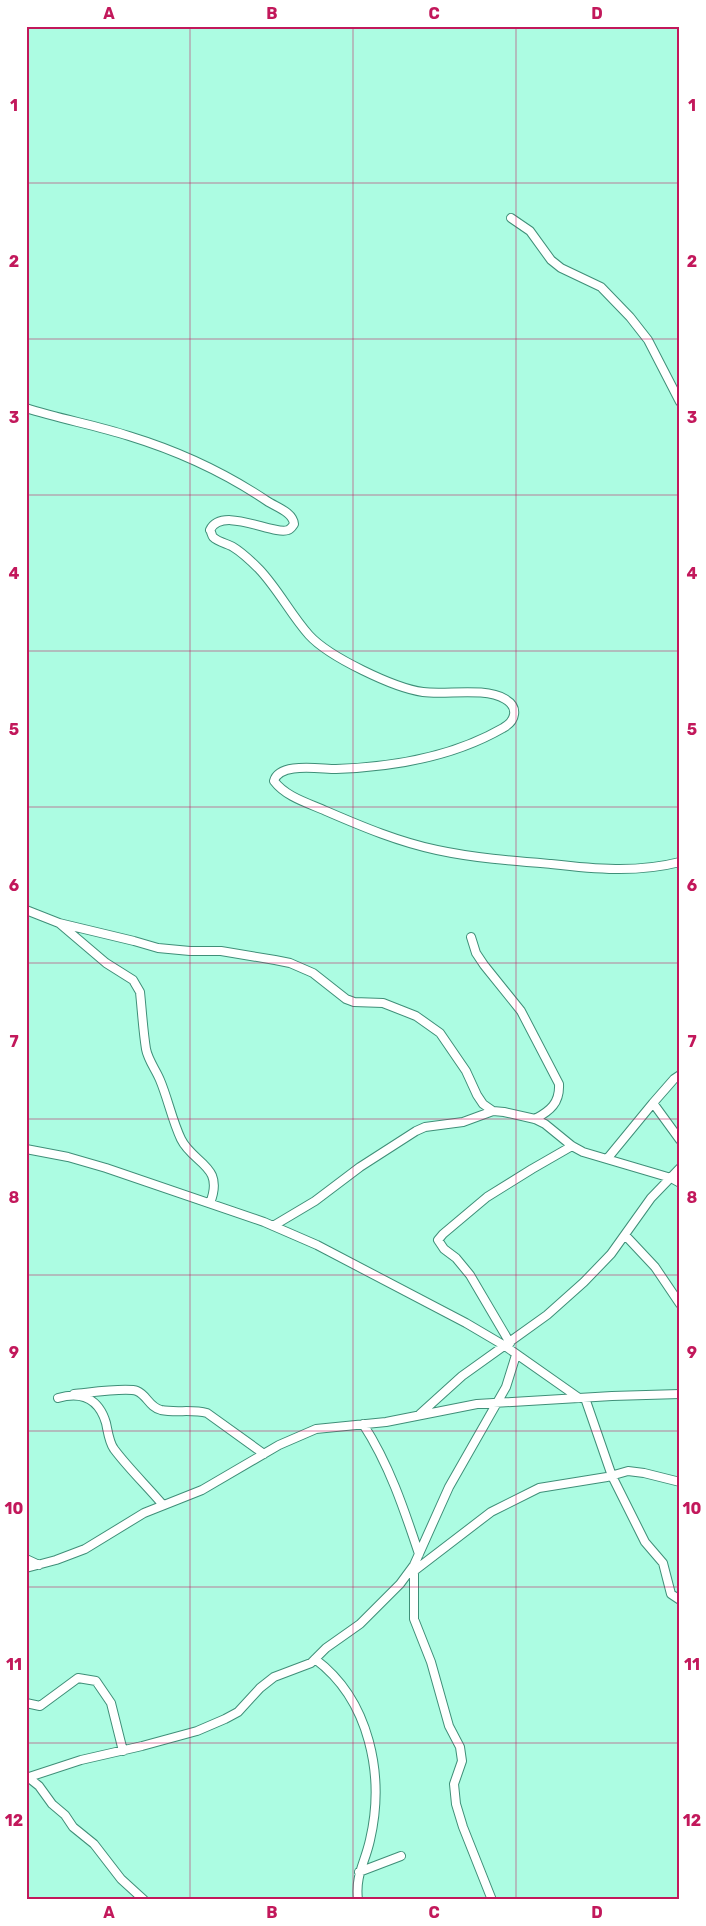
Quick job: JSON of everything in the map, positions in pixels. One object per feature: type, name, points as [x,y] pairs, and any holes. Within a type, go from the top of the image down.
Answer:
[{"type":"street","points":[[511,218],[530,232],[551,260],[562,268],[602,287],[630,316],[648,340],[680,402]]},
{"type":"street","points":[[26,408],[130,436],[171,451],[200,462],[253,492],[291,516],[294,524],[291,528],[283,530],[243,522],[218,522],[213,524],[210,530],[213,536],[245,555],[261,570],[311,638],[325,649],[350,663],[395,684],[422,692],[456,694],[482,692],[505,699],[512,705],[515,712],[513,719],[504,728],[474,742],[409,762],[355,768],[295,768],[282,770],[276,775],[274,781],[280,788],[314,806],[388,837],[439,851],[603,869],[648,868],[680,862]]},
{"type":"street","points":[[26,910],[59,923],[158,948],[221,951],[290,963],[313,973],[346,1000],[383,1003],[416,1016],[440,1033],[466,1071],[483,1104],[493,1110],[534,1119],[554,1130],[572,1146],[583,1152],[671,1178],[680,1183]]},
{"type":"street","points":[[59,923],[137,986],[140,992],[147,1054],[161,1083],[181,1139],[191,1152],[208,1168],[214,1189],[210,1203]]},
{"type":"street","points":[[471,937],[476,953],[521,1012],[559,1084],[560,1092],[552,1108],[534,1119]]},
{"type":"street","points":[[607,1159],[652,1102],[680,1075]]},
{"type":"street","points":[[652,1102],[680,1140]]},
{"type":"street","points":[[273,1226],[315,1201],[360,1167],[416,1131],[425,1127],[463,1122],[493,1110]]},
{"type":"street","points":[[507,1345],[470,1275],[438,1240],[487,1197],[532,1168],[572,1146]]},
{"type":"street","points":[[26,1149],[86,1161],[273,1226],[345,1259],[507,1345],[516,1354],[582,1398],[612,1476],[645,1542],[663,1562],[671,1594],[680,1600]]},
{"type":"street","points":[[419,1416],[462,1376],[547,1316],[578,1288],[612,1254],[652,1198],[680,1168]]},
{"type":"street","points":[[625,1235],[655,1267],[680,1304]]},
{"type":"street","points":[[492,1900],[463,1827],[456,1804],[454,1784],[462,1760],[460,1747],[449,1726],[431,1662],[416,1624],[414,1568],[449,1486],[498,1403],[512,1372],[516,1354]]},
{"type":"street","points":[[58,1398],[74,1394],[122,1390],[136,1391],[141,1393],[155,1408],[207,1413],[264,1454]]},
{"type":"street","points":[[74,1394],[90,1400],[96,1405],[106,1423],[112,1446],[163,1505]]},
{"type":"street","points":[[26,1568],[85,1549],[125,1524],[163,1505],[215,1483],[264,1454],[300,1435],[316,1429],[386,1422],[464,1406],[680,1394]]},
{"type":"street","points":[[363,1424],[391,1476],[419,1554]]},
{"type":"street","points":[[27,1778],[81,1760],[124,1751],[197,1731],[238,1712],[260,1688],[278,1674],[305,1666],[326,1648],[347,1634],[377,1609],[414,1568],[489,1514],[535,1490],[543,1487],[612,1476],[628,1471],[680,1482]]},
{"type":"street","points":[[26,1559],[39,1565]]},
{"type":"street","points":[[315,1659],[328,1670],[349,1698],[364,1724],[371,1749],[375,1781],[375,1803],[370,1842],[359,1872],[357,1884],[358,1900]]},
{"type":"street","points":[[26,1703],[40,1706],[81,1677],[96,1681],[111,1703],[124,1751]]},
{"type":"street","points":[[27,1778],[39,1786],[73,1827],[94,1844],[120,1879],[144,1900]]},
{"type":"street","points":[[359,1872],[400,1856]]}]
